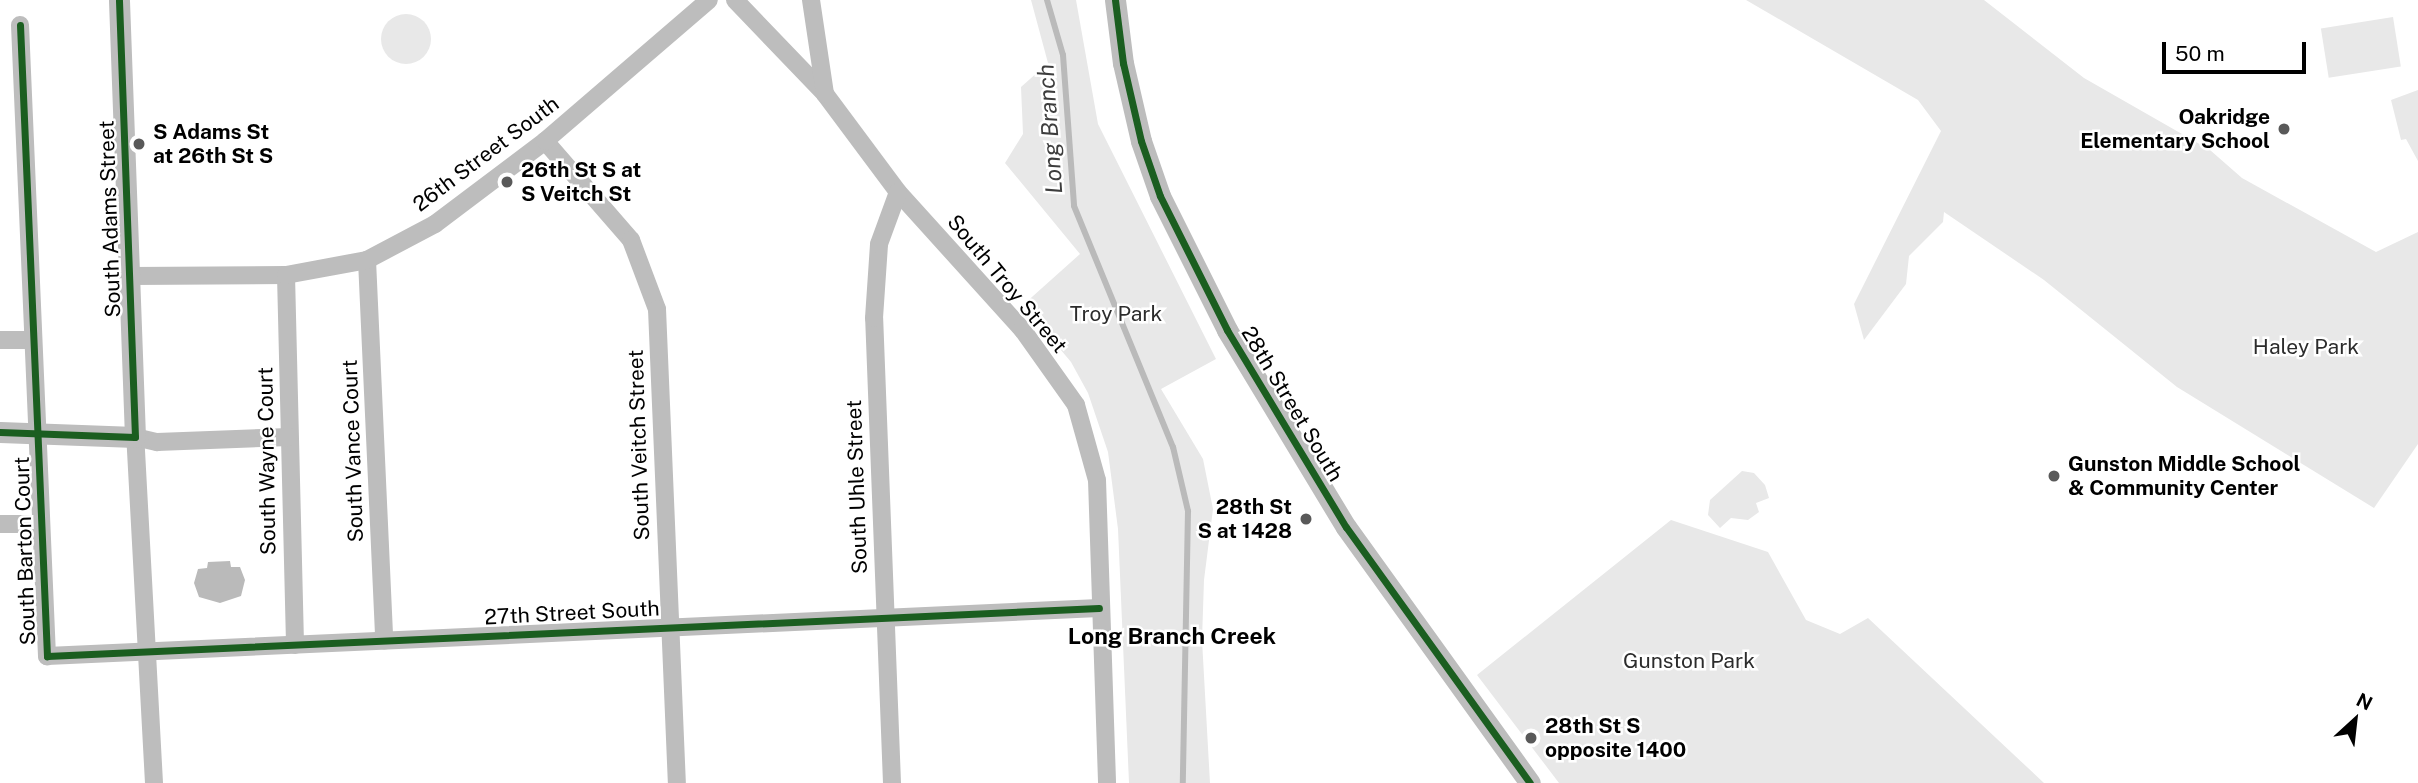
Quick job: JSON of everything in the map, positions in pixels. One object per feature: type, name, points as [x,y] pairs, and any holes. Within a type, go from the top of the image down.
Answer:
[{"type":"street","name":"South Adams Street","points":[[119,0],[135,437],[149,649],[154,783]]},
{"type":"street","name":"26th Street South","points":[[131,276],[286,275],[367,260],[435,224],[545,141],[709,0]]},
{"type":"street","name":"South Troy Street","points":[[736,0],[825,94],[898,192],[1021,329],[1076,405],[1097,480],[1099,608],[1107,783]]},
{"type":"street","points":[[811,0],[825,94]]},
{"type":"street","name":"28th Street South","points":[[1115,0],[1123,63],[1141,141],[1160,196],[1210,297],[1346,527],[1530,783]]},
{"type":"street","name":"South Barton Court","points":[[20,25],[47,656]]},
{"type":"street","name":"South Veitch Street","points":[[545,141],[631,240],[657,309],[677,783]]},
{"type":"street","name":"South Uhle Street","points":[[892,783],[874,318],[879,244],[898,192]]},
{"type":"street","name":"South Vance Court","points":[[367,260],[384,641]]},
{"type":"street","name":"South Wayne Court","points":[[286,275],[295,645]]},
{"type":"street","points":[[0,340],[33,340]]},
{"type":"street","points":[[0,432],[135,437],[157,442],[289,437]]},
{"type":"street","points":[[0,524],[41,524]]},
{"type":"street","name":"27th Street South","points":[[47,656],[149,649],[295,645],[1099,608]]},
{"type":"green space","name":"Troy Park","points":[[1031,0],[1076,0],[1098,124],[1216,359],[1161,389],[1203,459],[1213,509],[1204,580],[1202,640],[1210,783],[1129,783],[1118,529],[1108,452],[1088,393],[1071,362],[1023,305],[1080,254],[1005,163],[1023,134],[1021,87],[1048,63]]},
{"type":"green space","name":"Haley Park","points":[[1746,0],[1984,0],[2084,78],[2210,150],[2242,178],[2376,252],[2418,232],[2418,444],[2374,508],[2177,387],[2044,280],[1944,212],[1943,222],[1909,256],[1906,284],[1864,340],[1854,304],[1941,131],[1918,100]]},
{"type":"green space","points":[[406,14],[423,22],[431,39],[423,56],[406,64],[389,56],[381,39],[389,22]]},
{"type":"green space","points":[[2393,17],[2401,66],[2329,78],[2321,28]]},
{"type":"green space","points":[[2418,90],[2418,161],[2406,139],[2401,140],[2391,100]]},
{"type":"green space","points":[[1742,471],[1754,473],[1765,485],[1769,498],[1756,503],[1759,512],[1748,520],[1731,518],[1720,528],[1708,515],[1710,500]]},
{"type":"green space","name":"Gunston Park","points":[[1671,520],[1768,552],[1806,620],[1840,634],[1868,618],[2044,783],[1559,783],[1477,675]]},
{"type":"shaded area","points":[[230,561],[231,567],[240,567],[245,580],[241,596],[220,603],[199,597],[194,583],[198,569],[207,568],[208,562]]},
{"type":"waterway","name":"Long Branch","points":[[1047,0],[1063,55],[1074,206],[1173,447],[1188,511],[1183,783]]},
{"type":"cycle path","points":[[0,432],[135,437],[119,0]]},
{"type":"cycle path","points":[[1115,0],[1123,63],[1141,141],[1160,196],[1227,330],[1346,527],[1530,783]]},
{"type":"cycle path","points":[[20,25],[47,656],[1099,608]]},
{"type":"place","name":"Oakridge Elementary School","points":[[2284,129]]},
{"type":"place","name":"S Adams St at 26th St S","points":[[139,144]]},
{"type":"place","name":"26th St S at S Veitch St","points":[[507,182]]},
{"type":"place","name":"Gunston Middle School & Community Center","points":[[2054,476]]},
{"type":"place","name":"28th St S at 1428","points":[[1306,519]]},
{"type":"place","name":"28th St S opposite 1400","points":[[1531,738]]},
{"type":"district","name":"Long Branch Creek","points":[[1172,636]]}]
